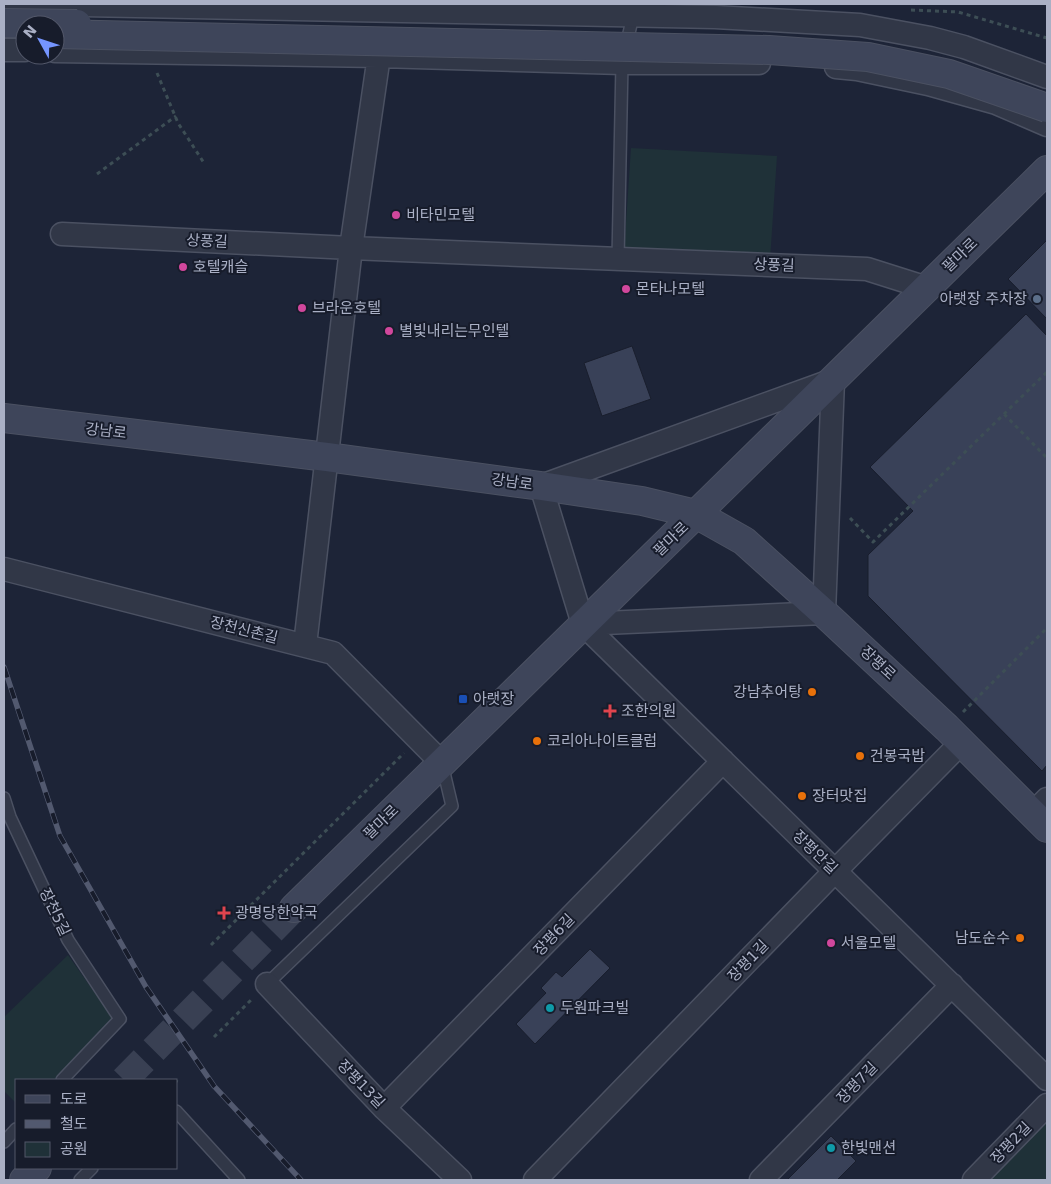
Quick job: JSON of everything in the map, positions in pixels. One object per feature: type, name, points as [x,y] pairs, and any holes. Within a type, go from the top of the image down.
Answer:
[{"type":"main road","points":[[4,23],[769,40],[870,48],[942,60],[1047,96]]},
{"type":"main road","points":[[65,34],[769,50],[868,58],[940,72],[1047,108]]},
{"type":"main road","name":"팔마로","points":[[294,908],[1047,170]]},
{"type":"main road","name":"강남로","points":[[4,418],[327,457],[541,486],[642,501],[696,514]]},
{"type":"main road","name":"장평로","points":[[696,514],[744,542],[1043,814]]},
{"type":"main road","points":[[24,1180],[36,1169]]},
{"type":"street","points":[[4,14],[13,5],[29,4],[715,17],[860,25],[930,38],[964,48],[1047,78]]},
{"type":"street","points":[[305,645],[351,248],[385,12]]},
{"type":"street","points":[[65,51],[379,56],[622,63],[778,63],[857,69],[928,84],[996,103],[1047,125]]},
{"type":"street","name":"상풍길","points":[[62,234],[866,269],[927,288]]},
{"type":"street","points":[[833,380],[824,613],[583,624],[541,486],[833,380]]},
{"type":"street","name":"장천신촌길","points":[[4,569],[334,653],[442,763]]},
{"type":"street","name":"장평안길","points":[[583,624],[1047,1079]]},
{"type":"street","name":"장평1길","points":[[535,1180],[835,871],[954,735]]},
{"type":"street","name":"장평6길","points":[[384,1108],[723,761]]},
{"type":"street","name":"장평13길","points":[[267,984],[384,1108],[460,1180]]},
{"type":"street","name":"장평7길","points":[[762,1180],[952,985]]},
{"type":"street","name":"장평2길","points":[[974,1180],[1047,1105]]},
{"type":"lane","points":[[618,259],[622,63],[632,16]]},
{"type":"lane","points":[[267,984],[452,806],[442,763]]},
{"type":"lane","name":"장천5길","points":[[4,798],[10,817],[68,940],[120,1019],[63,1079]]},
{"type":"lane","points":[[178,1112],[239,1180]]},
{"type":"lane","points":[[4,1142],[15,1130]]},
{"type":"lane","points":[[80,1180],[91,1169]]},
{"type":"path","points":[[152,52],[156,70],[176,116],[204,163]]},
{"type":"path","points":[[97,174],[176,116]]},
{"type":"path","points":[[845,512],[873,542],[1047,372]]},
{"type":"path","points":[[1004,414],[1047,458]]},
{"type":"path","points":[[954,735],[1047,628]]},
{"type":"path","points":[[211,945],[418,739]]},
{"type":"path","points":[[214,1037],[267,984]]},
{"type":"green space","points":[[631,148],[777,156],[770,260],[624,252]]},
{"type":"green space","points":[[68,955],[114,1020],[57,1079],[15,1079],[15,1102],[4,1091],[4,1017]]},
{"type":"green space","points":[[1047,1118],[1047,1180],[987,1180]]},
{"type":"building","name":"아랫장 주차장","points":[[1047,240],[1047,319],[1008,279]]},
{"type":"building","points":[[1026,314],[1047,336],[1047,765],[1042,771],[868,596],[868,555],[913,511],[870,467]]},
{"type":"building","points":[[632,346],[651,399],[602,416],[584,363]]},
{"type":"building","name":"두원파크빌","points":[[590,949],[610,968],[535,1044],[516,1024],[546,993],[541,988],[556,972],[562,977]]},
{"type":"building","name":"한빛맨션","points":[[831,1136],[856,1161],[837,1180],[787,1180]]},
{"type":"tunnel","points":[[125,1079],[294,908]]},
{"type":"railway","points":[[4,667],[60,836],[146,987],[214,1086],[301,1180]]},
{"type":"place","name":"비타민모텔","points":[[396,215]]},
{"type":"place","name":"호텔캐슬","points":[[183,267]]},
{"type":"place","name":"몬타나모텔","points":[[626,289]]},
{"type":"place","name":"아랫장 주차장","points":[[1037,299]]},
{"type":"place","name":"브라운호텔","points":[[302,308]]},
{"type":"place","name":"별빛내리는무인텔","points":[[389,331]]},
{"type":"place","name":"강남추어탕","points":[[812,692]]},
{"type":"place","name":"아랫장","points":[[463,699]]},
{"type":"place","name":"조한의원","points":[[610,711]]},
{"type":"place","name":"코리아나이트클럽","points":[[537,741]]},
{"type":"place","name":"건봉국밥","points":[[860,756]]},
{"type":"place","name":"장터맛집","points":[[802,796]]},
{"type":"place","name":"광명당한약국","points":[[224,913]]},
{"type":"place","name":"남도순수","points":[[1020,938]]},
{"type":"place","name":"서울모텔","points":[[831,943]]},
{"type":"place","name":"두원파크빌","points":[[550,1008]]},
{"type":"place","name":"한빛맨션","points":[[831,1148]]}]
